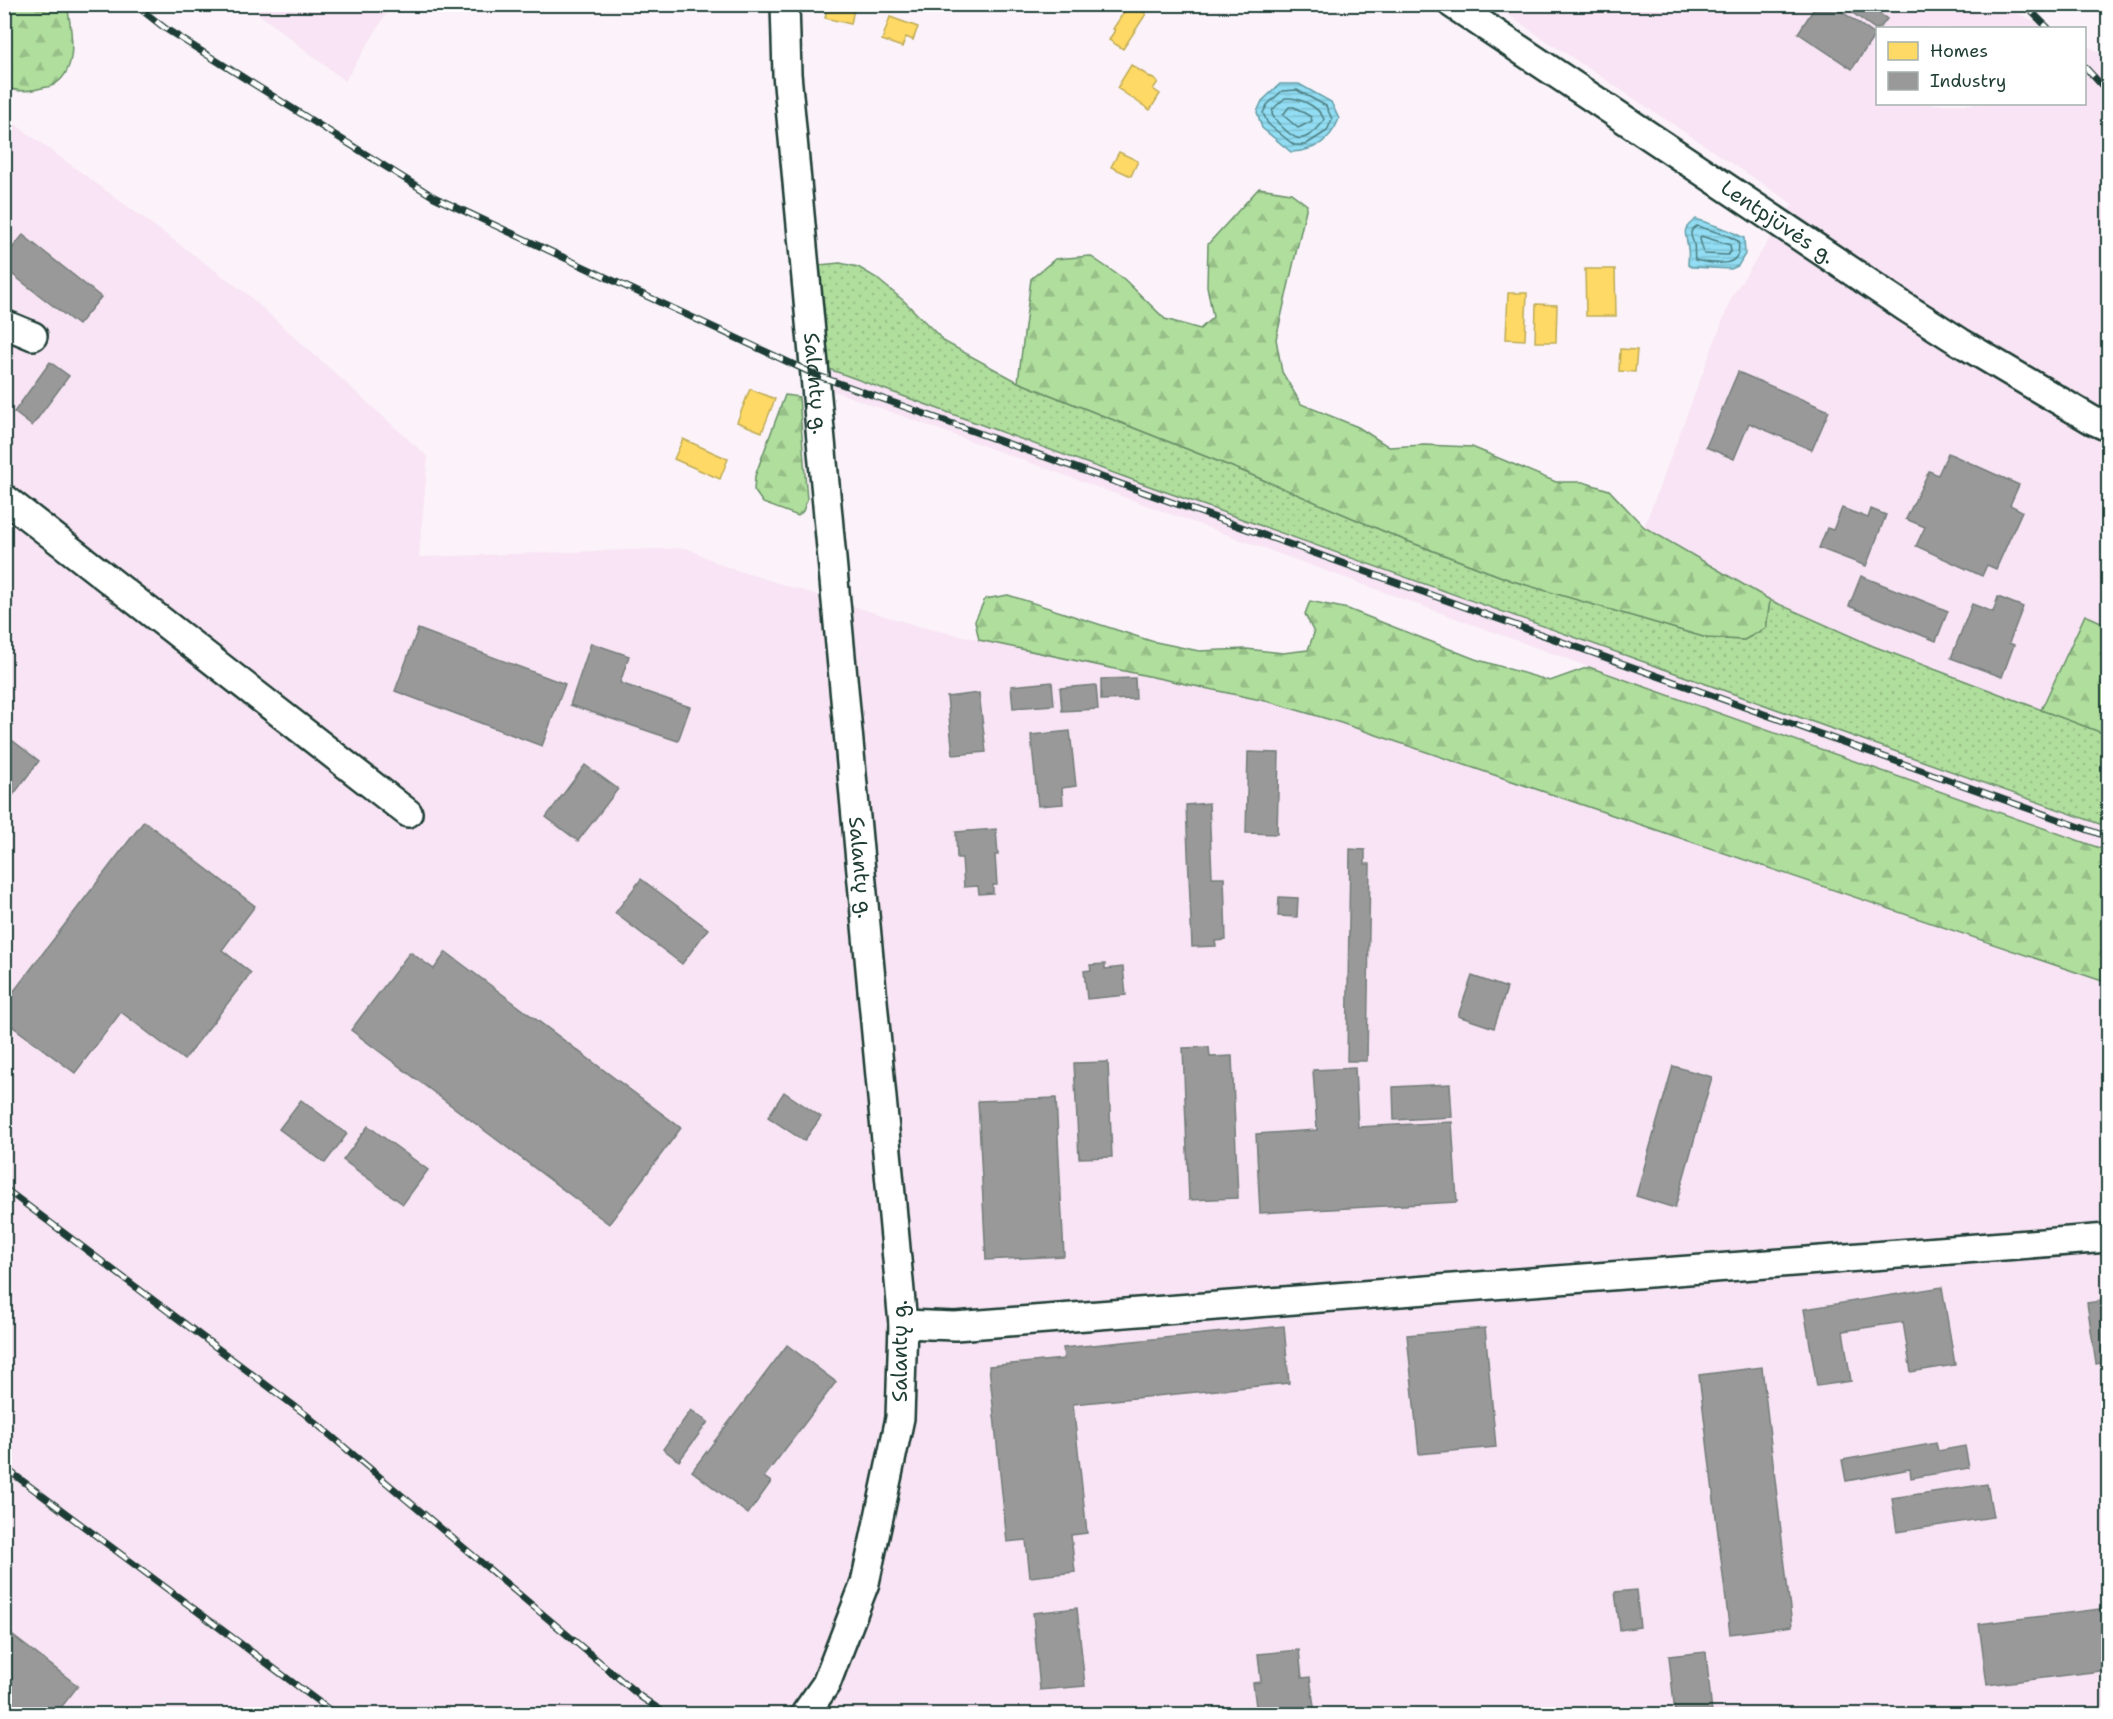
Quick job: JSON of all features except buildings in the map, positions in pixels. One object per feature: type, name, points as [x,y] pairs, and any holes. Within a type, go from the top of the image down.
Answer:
[{"type":"street","name":"Salantų g.","points":[[785,4],[787,74],[903,1324],[900,1418],[865,1583],[826,1684],[805,1714]]},
{"type":"street","name":"Lentpjūvės g.","points":[[1452,4],[1923,319],[2092,420],[2109,427]]},
{"type":"street","points":[[4,324],[33,336]]},
{"type":"street","points":[[4,498],[408,813]]},
{"type":"street","points":[[903,1324],[955,1326],[2109,1239]]},
{"type":"shaded area","points":[[1997,4],[2047,27],[1876,27],[1876,105],[2086,105],[2086,45],[2108,56],[2108,625],[2085,615],[2041,710],[1873,646],[1770,600],[1644,527],[1732,296],[1793,204],[1493,5]]},
{"type":"shaded area","points":[[247,5],[392,5],[345,81]]},
{"type":"shaded area","points":[[4,116],[246,293],[428,457],[419,557],[687,548],[726,567],[921,627],[1270,702],[1341,723],[2108,983],[2108,1714],[5,1714]]},
{"type":"shaded area","points":[[826,368],[1152,487],[2108,827],[2108,851],[1589,667],[828,389]]},
{"type":"green space","points":[[4,5],[67,5],[72,36],[71,58],[63,77],[54,85],[28,91],[5,87]]},
{"type":"green space","points":[[1259,188],[1291,193],[1307,205],[1276,339],[1282,372],[1301,404],[1358,427],[1389,447],[1424,445],[1472,447],[1556,482],[1583,482],[1609,490],[1644,527],[1770,600],[1766,628],[1744,640],[1707,638],[1513,581],[1402,539],[1240,470],[1018,382],[1031,279],[1055,259],[1090,256],[1124,279],[1165,319],[1200,329],[1213,317],[1207,286],[1208,244]]},
{"type":"green space","points":[[840,263],[858,267],[875,277],[904,301],[945,342],[1018,382],[1240,470],[1402,539],[1513,581],[1707,638],[1744,640],[1766,628],[1770,600],[1873,646],[2108,735],[2108,827],[1152,487],[826,368],[820,265]]},
{"type":"green space","points":[[785,395],[799,397],[807,500],[803,511],[798,516],[763,503],[754,490],[755,476]]},
{"type":"green space","points":[[1008,595],[1151,641],[1199,651],[1246,649],[1283,653],[1308,650],[1314,633],[1305,614],[1310,601],[1348,609],[1475,659],[1550,681],[1589,667],[2108,851],[2108,983],[1341,723],[1270,702],[979,640],[975,621],[985,599]]},
{"type":"green space","points":[[2085,615],[2108,625],[2108,735],[2041,710]]},
{"type":"water","points":[[1280,84],[1299,84],[1331,102],[1339,119],[1331,133],[1321,143],[1307,150],[1291,152],[1262,128],[1257,112],[1262,101]]},
{"type":"water","points":[[1696,219],[1744,238],[1745,254],[1738,266],[1731,269],[1688,265],[1686,230],[1687,226]]},
{"type":"railway","points":[[134,4],[166,29],[434,197],[816,375],[2108,837]]},
{"type":"railway","points":[[2024,4],[2047,27]]},
{"type":"railway","points":[[2086,68],[2108,92]]},
{"type":"railway","points":[[4,1188],[305,1414],[641,1697],[666,1714]]},
{"type":"railway","points":[[4,1467],[335,1714]]}]
